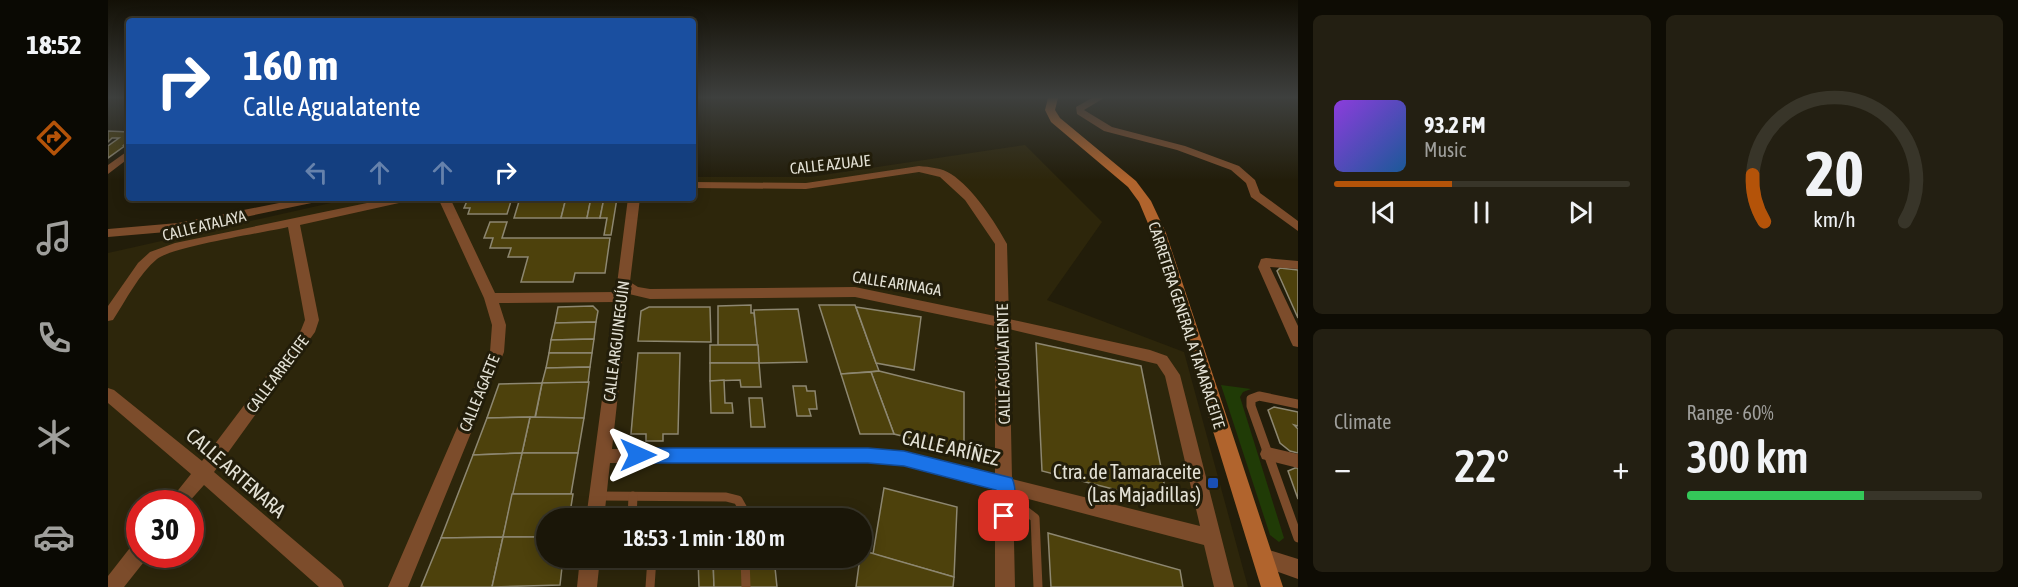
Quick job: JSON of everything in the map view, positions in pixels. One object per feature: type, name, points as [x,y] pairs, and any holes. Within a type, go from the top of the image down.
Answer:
[{"type":"main road","name":"CARRETERA GENERAL A TAMARACEITE","points":[[1062,125],[1132,184],[1145,201],[1158,233],[1272,587]]},
{"type":"street","points":[[1102,125],[1108,129],[1181,148],[1235,168],[1245,174],[1251,182],[1255,195],[1298,227]]},
{"type":"street","points":[[108,171],[126,156]]},
{"type":"street","name":"CALLE AZUAJE","points":[[696,185],[806,186],[920,169],[934,170]]},
{"type":"street","name":"CALLE AGUALATENTE","points":[[934,170],[949,177],[994,229],[1001,244],[1005,587]]},
{"type":"street","points":[[108,233],[178,227],[306,201]]},
{"type":"street","name":"CALLE ATALAYA","points":[[108,316],[142,266],[154,255],[175,247],[394,201]]},
{"type":"street","name":"CALLE AGAETE","points":[[398,587],[496,352],[499,325],[491,298],[445,201]]},
{"type":"street","name":"CALLE ARGUINEGUÍN","points":[[596,508],[634,201]]},
{"type":"street","name":"CALLE ARRECIFE","points":[[188,490],[308,332],[312,320],[293,222]]},
{"type":"street","points":[[1298,265],[1275,261],[1266,262],[1264,267],[1298,342]]},
{"type":"street","name":"CALLE ARINAGA","points":[[491,298],[622,290],[650,294],[855,292],[1145,354],[1162,360],[1172,375],[1211,538]]},
{"type":"street","name":"CALLE ARTENARA","points":[[108,394],[203,472],[334,587]]},
{"type":"street","points":[[1268,454],[1298,461]]},
{"type":"street","name":"CALLE ARÍÑEZ","points":[[603,456],[868,455],[904,459],[1005,490],[1211,538]]},
{"type":"street","points":[[1211,538],[1224,587]]},
{"type":"street","points":[[1263,557],[1298,569]]},
{"type":"street","points":[[112,587],[127,568]]},
{"type":"street","points":[[587,587],[589,568]]},
{"type":"lane","points":[[1298,404],[1259,396],[1251,399],[1251,406],[1298,538]]},
{"type":"lane","points":[[1005,490],[1035,518],[1038,587]]},
{"type":"lane","points":[[598,496],[726,497],[738,500],[742,508]]},
{"type":"lane","points":[[632,508],[633,496]]},
{"type":"lane","points":[[650,587],[651,568]]},
{"type":"lane","points":[[745,568],[746,587]]},
{"type":"shaded area","points":[[1025,145],[1102,222],[1047,300],[1184,352],[1248,587],[108,587],[108,253],[340,201],[696,201],[696,177],[810,177]]},
{"type":"green space","points":[[1221,385],[1251,389],[1243,392],[1240,397],[1284,538],[1279,542],[1270,535]]},
{"type":"building","points":[[108,131],[126,132],[124,145],[126,145],[108,158],[108,146],[119,138],[112,138],[108,142]]},
{"type":"building","points":[[467,201],[511,201],[507,214],[468,214],[470,208],[464,208]]},
{"type":"building","points":[[519,201],[565,201],[561,218],[514,218]]},
{"type":"building","points":[[565,201],[590,201],[587,218],[561,218]]},
{"type":"building","points":[[590,201],[603,201],[600,218],[587,218]]},
{"type":"building","points":[[603,201],[617,201],[611,235],[604,235],[607,218],[600,218]]},
{"type":"building","points":[[490,222],[507,222],[502,238],[610,238],[605,273],[575,273],[573,282],[521,282],[528,257],[508,257],[511,248],[490,248],[493,238],[484,238]]},
{"type":"building","points":[[1280,268],[1298,270],[1298,318],[1277,271]]},
{"type":"building","points":[[751,305],[758,345],[718,345],[718,306]]},
{"type":"building","points":[[819,305],[855,305],[879,371],[841,374]]},
{"type":"building","points":[[593,306],[598,311],[596,322],[555,323],[558,307]]},
{"type":"building","points":[[649,307],[710,307],[711,342],[638,341],[641,311]]},
{"type":"building","points":[[856,307],[921,317],[914,370],[876,363]]},
{"type":"building","points":[[798,309],[807,362],[759,363],[754,310]]},
{"type":"building","points":[[596,322],[594,339],[551,340],[555,323]]},
{"type":"building","points":[[594,339],[592,353],[549,353],[551,340]]},
{"type":"building","points":[[1036,343],[1141,366],[1168,503],[1042,471]]},
{"type":"building","points":[[710,345],[758,345],[759,363],[710,363]]},
{"type":"building","points":[[549,353],[592,353],[590,367],[546,368]]},
{"type":"building","points":[[638,353],[680,353],[678,434],[663,434],[663,441],[646,441],[646,434],[631,434]]},
{"type":"building","points":[[710,363],[759,363],[761,387],[741,387],[740,380],[710,381]]},
{"type":"building","points":[[590,367],[588,383],[542,383],[546,368]]},
{"type":"building","points":[[879,371],[964,392],[964,451],[894,434],[871,372]]},
{"type":"building","points":[[871,372],[894,434],[860,434],[841,374]]},
{"type":"building","points":[[724,380],[725,403],[732,403],[733,413],[711,413],[710,381]]},
{"type":"building","points":[[589,382],[584,418],[535,419],[542,383]]},
{"type":"building","points":[[542,383],[535,417],[487,418],[499,384]]},
{"type":"building","points":[[793,386],[806,386],[807,391],[815,391],[817,409],[809,409],[811,416],[797,416]]},
{"type":"building","points":[[749,398],[762,398],[765,427],[751,427]]},
{"type":"building","points":[[1274,407],[1298,412],[1298,426],[1294,425],[1298,429],[1298,453],[1290,451],[1280,443],[1268,410]]},
{"type":"building","points":[[530,417],[584,418],[578,453],[522,453]]},
{"type":"building","points":[[530,417],[522,453],[473,455],[487,418]]},
{"type":"building","points":[[522,453],[578,453],[571,494],[512,494]]},
{"type":"building","points":[[522,453],[503,537],[441,538],[473,455]]},
{"type":"building","points":[[1298,468],[1298,499],[1288,471]]},
{"type":"building","points":[[884,488],[957,507],[954,577],[873,554]]},
{"type":"building","points":[[512,494],[573,494],[571,508],[536,508],[536,537],[503,537]]},
{"type":"building","points":[[1048,533],[1180,570],[1183,587],[1051,587]]},
{"type":"building","points":[[503,537],[492,587],[421,587],[441,538]]},
{"type":"building","points":[[503,537],[536,537],[536,568],[562,568],[560,585],[492,587]]},
{"type":"building","points":[[872,553],[954,577],[953,587],[856,587],[859,568],[872,568]]},
{"type":"building","points":[[698,568],[713,568],[714,587],[699,587]]},
{"type":"building","points":[[713,568],[775,568],[777,587],[714,587]]},
{"type":"place","name":"Ctra. de Tamaraceite (Las Majadillas)","points":[[1213,483]]},
{"type":"route","points":[[638,455],[868,455],[904,459],[1005,484],[1004,516]]}]
